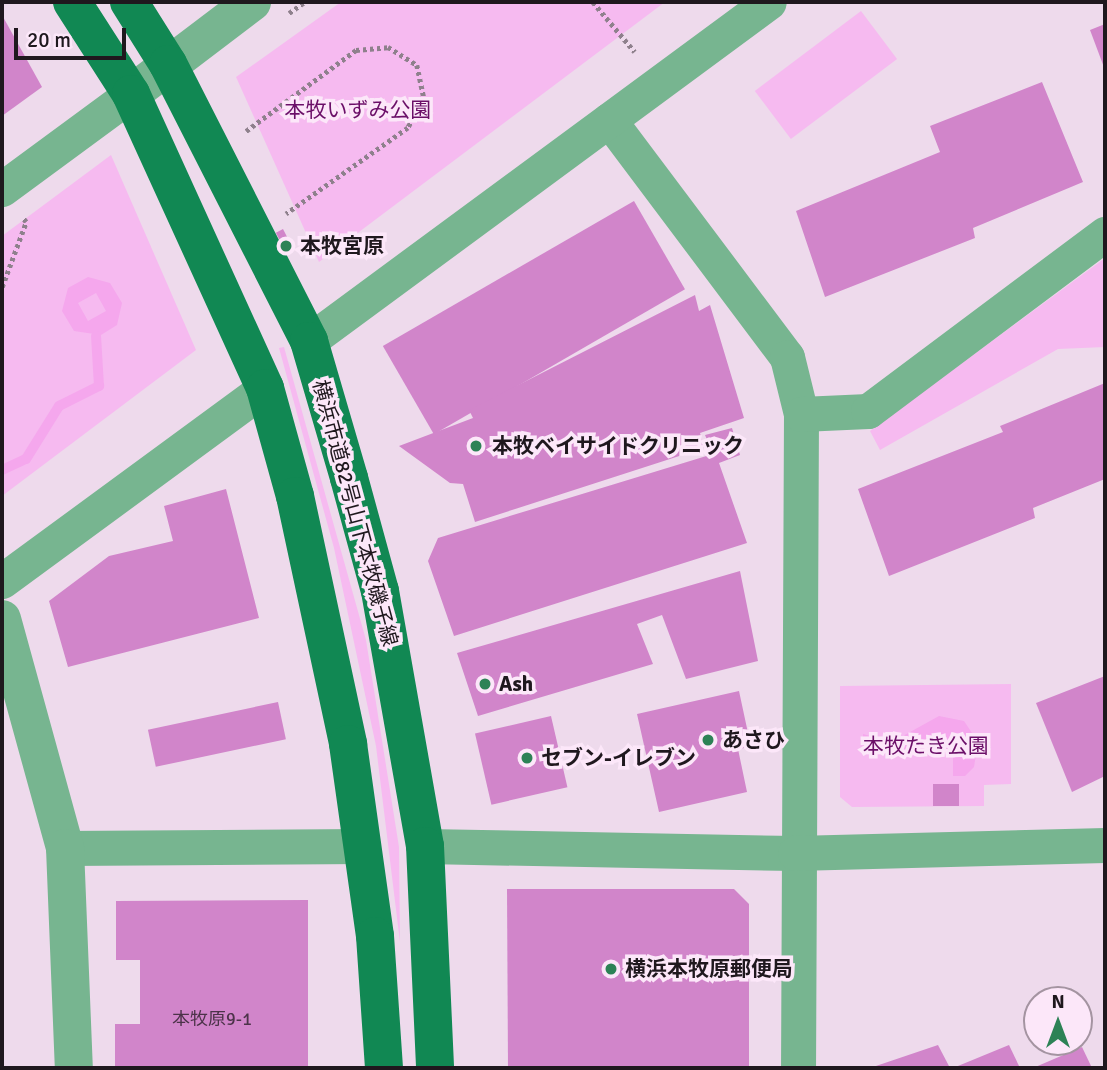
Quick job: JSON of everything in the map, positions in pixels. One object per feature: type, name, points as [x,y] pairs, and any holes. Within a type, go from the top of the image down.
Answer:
[{"type":"main road","points":[[72,2],[131,94],[265,388],[325,627],[363,846],[384,1068]]},
{"type":"main road","name":"横浜市道82号山下本牧磯子線","points":[[129,2],[168,64],[309,341],[380,591],[425,846],[435,1068]]},
{"type":"street","points":[[309,341],[769,2]]},
{"type":"street","points":[[9,200],[168,64],[268,9]]},
{"type":"street","points":[[609,120],[787,357],[801,414],[795,853],[798,1068]]},
{"type":"street","points":[[801,414],[867,411],[1105,234]]},
{"type":"street","points":[[2,581],[265,388]]},
{"type":"street","points":[[2,619],[65,848],[75,1068]]},
{"type":"street","points":[[425,846],[795,853],[1105,845]]},
{"type":"street","points":[[65,848],[363,846]]},
{"type":"path","points":[[268,9],[305,2]]},
{"type":"path","points":[[593,2],[635,52],[625,60]]},
{"type":"path","points":[[245,131],[372,46],[404,54],[424,80],[424,99],[408,128],[284,215]]},
{"type":"path","points":[[240,120],[250,143]]},
{"type":"path","points":[[2,287],[26,222],[9,200]]},
{"type":"path","points":[[278,203],[289,227]]},
{"type":"green space","name":"本牧いずみ公園","points":[[341,2],[665,2],[319,262],[236,77]]},
{"type":"green space","points":[[861,11],[897,59],[791,139],[755,91]]},
{"type":"green space","points":[[111,155],[196,350],[2,496],[2,236]]},
{"type":"green space","points":[[1105,258],[1105,347],[1058,349],[880,450],[870,431]]},
{"type":"green space","points":[[284,347],[366,640],[399,847],[400,942],[376,746],[334,548],[279,348]]},
{"type":"green space","name":"本牧たき公園","points":[[1011,684],[1011,784],[984,785],[984,806],[852,807],[840,797],[840,686]]},
{"type":"shaded area","points":[[88,277],[110,283],[122,303],[117,325],[101,335],[74,331],[62,311],[68,288]],"holes":[[[96,293],[106,311],[88,321],[78,303]]]},
{"type":"shaded area","points":[[939,716],[964,721],[978,742],[974,767],[965,776],[953,776],[953,749],[863,749],[863,734],[892,742]]},
{"type":"building","points":[[2,15],[42,87],[2,116]]},
{"type":"building","points":[[1105,24],[1105,70],[1090,30]]},
{"type":"building","points":[[1042,82],[1083,182],[973,228],[975,238],[825,297],[796,211],[940,152],[930,126]]},
{"type":"building","points":[[634,201],[685,289],[434,434],[383,346]]},
{"type":"building","points":[[283,229],[292,247],[285,250],[276,233]]},
{"type":"building","points":[[695,295],[699,311],[710,305],[744,418],[700,433],[704,448],[475,522],[463,484],[450,483],[399,446],[473,418],[469,410]]},
{"type":"building","points":[[1105,383],[1105,479],[1033,508],[1035,518],[889,576],[858,489],[1003,432],[1000,426]]},
{"type":"building","points":[[732,428],[740,455],[719,463],[747,543],[454,636],[428,561],[438,538],[713,454],[705,435]]},
{"type":"building","points":[[226,489],[259,618],[68,667],[49,601],[109,556],[173,541],[164,506]]},
{"type":"building","points":[[740,571],[758,661],[686,679],[662,615],[637,624],[653,664],[478,716],[457,653]]},
{"type":"building","points":[[1105,676],[1105,776],[1072,792],[1036,703]]},
{"type":"building","points":[[739,691],[751,747],[738,749],[747,792],[659,812],[637,714]]},
{"type":"building","points":[[278,702],[286,739],[156,767],[148,730]]},
{"type":"building","points":[[551,716],[567,787],[491,805],[475,734]]},
{"type":"building","points":[[933,784],[959,784],[959,806],[933,806]]},
{"type":"building","points":[[507,889],[734,889],[749,904],[749,1068],[508,1068]]},
{"type":"building","points":[[308,900],[308,1068],[115,1068],[115,1024],[140,1024],[140,960],[116,960],[116,901]]},
{"type":"building","points":[[938,1045],[950,1068],[870,1068]]},
{"type":"building","points":[[1009,1045],[1020,1068],[953,1068]]},
{"type":"building","points":[[1061,1056],[1086,1056],[1092,1068],[1033,1068]]},
{"type":"waterway","points":[[2,470],[26,459],[59,406],[99,386],[96,336]]},
{"type":"place","name":"本牧宮原","points":[[286,246]]},
{"type":"place","name":"本牧ベイサイドクリニック","points":[[476,446]]},
{"type":"place","name":"Ash","points":[[485,684]]},
{"type":"place","name":"あさひ","points":[[708,740]]},
{"type":"place","name":"セブン-イレブン","points":[[527,758]]},
{"type":"place","name":"横浜本牧原郵便局","points":[[611,969]]}]
